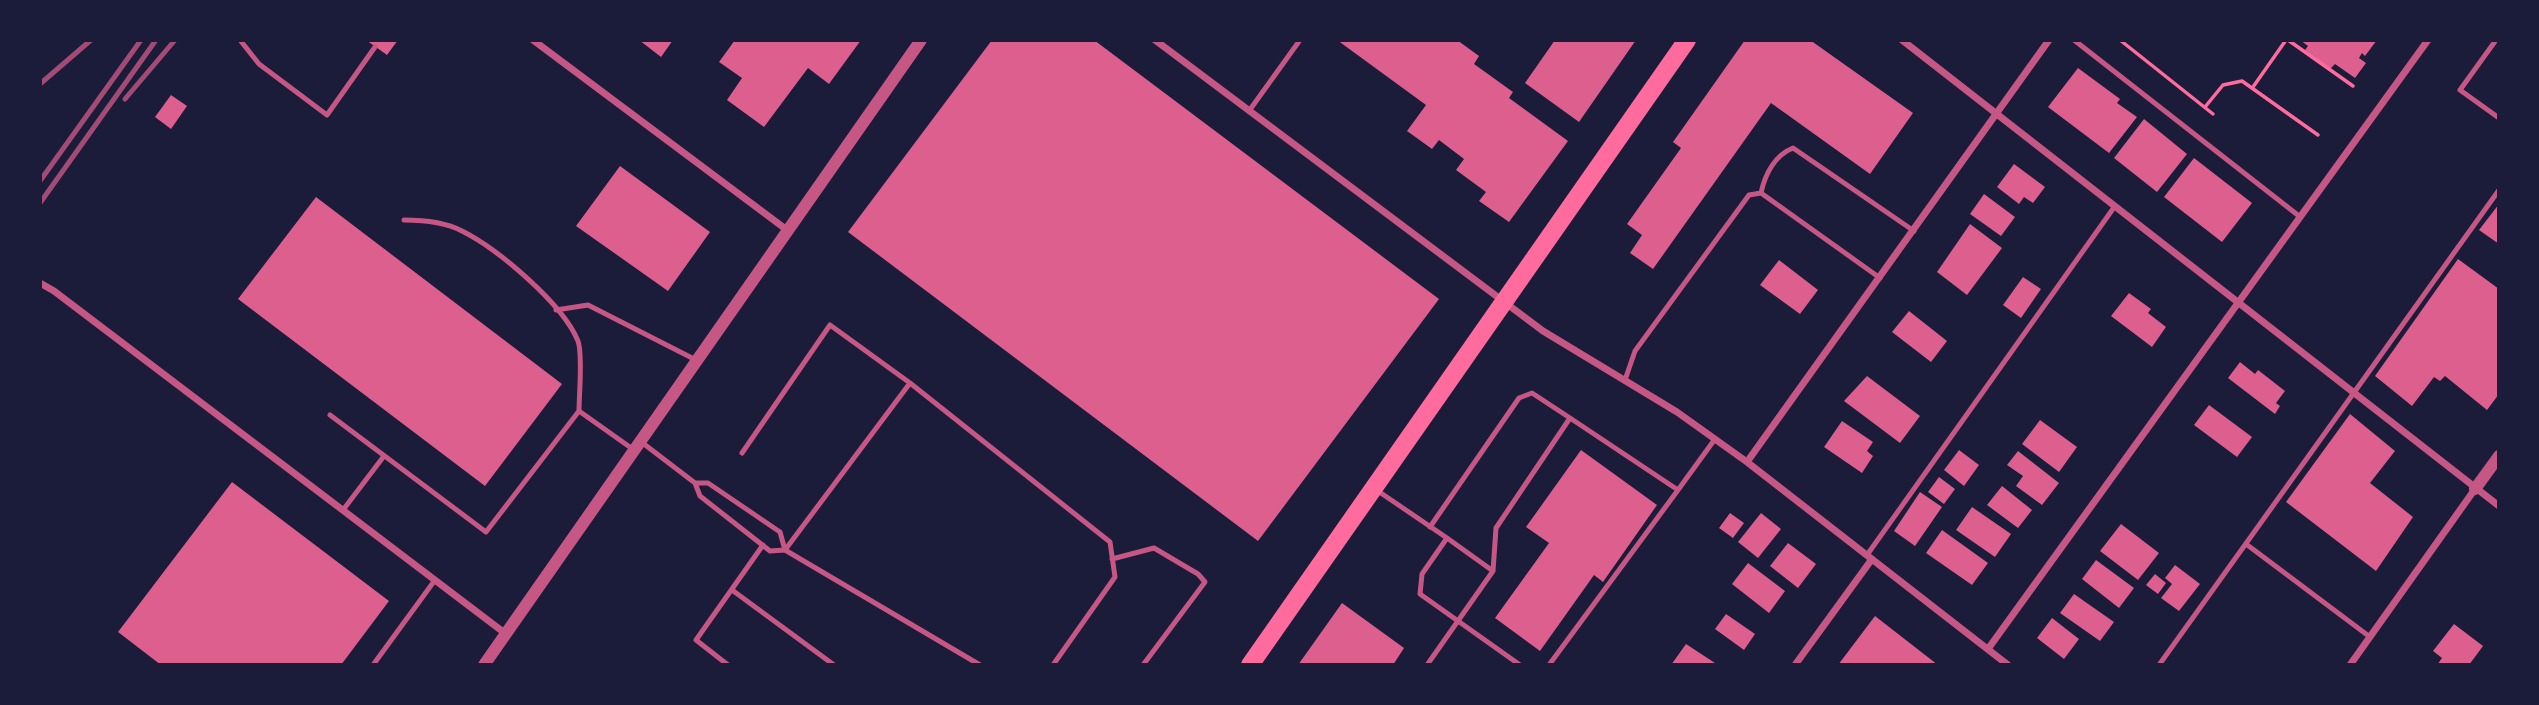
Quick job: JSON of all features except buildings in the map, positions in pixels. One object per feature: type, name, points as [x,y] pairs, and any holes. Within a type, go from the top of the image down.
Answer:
[{"type":"main road","points":[[1250,665],[1686,40]]},
{"type":"street","points":[[533,40],[786,230]]},
{"type":"street","points":[[484,665],[921,40]]},
{"type":"street","points":[[1155,40],[1543,331],[1625,380],[1747,462],[2008,665]]},
{"type":"street","points":[[1902,40],[2499,506]]},
{"type":"street","points":[[1747,462],[1998,115],[2049,40]]},
{"type":"street","points":[[1988,649],[2428,40]]},
{"type":"street","points":[[40,284],[54,290],[506,634]]},
{"type":"street","points":[[2350,665],[2499,456]]},
{"type":"street","points":[[1795,665],[1869,557]]},
{"type":"lane","points":[[240,40],[259,64],[327,115],[375,47]]},
{"type":"lane","points":[[1250,111],[1300,40]]},
{"type":"lane","points":[[2074,40],[2299,216]]},
{"type":"lane","points":[[2496,40],[2460,90],[2499,118]]},
{"type":"lane","points":[[1761,193],[1764,179],[1782,152],[1793,148],[1914,231]]},
{"type":"lane","points":[[2159,665],[2499,190]]},
{"type":"lane","points":[[1625,380],[1635,351],[1749,195],[1761,193],[1880,278]]},
{"type":"lane","points":[[1869,557],[2115,206]]},
{"type":"lane","points":[[330,415],[486,532],[579,411],[579,342],[543,292],[493,250],[460,229],[427,220],[404,220]]},
{"type":"lane","points":[[556,310],[588,305],[632,325],[696,360]]},
{"type":"lane","points":[[741,453],[830,325],[910,383],[1110,542],[1115,577],[1053,665]]},
{"type":"lane","points":[[785,550],[910,383]]},
{"type":"lane","points":[[1430,527],[1519,398],[1532,393],[1678,490]]},
{"type":"lane","points":[[579,411],[695,483],[700,496],[770,551],[785,550],[980,665]]},
{"type":"lane","points":[[1427,665],[1493,572],[1496,528],[1570,418]]},
{"type":"lane","points":[[1549,665],[1715,439]]},
{"type":"lane","points":[[343,510],[384,456]]},
{"type":"lane","points":[[695,483],[708,482],[780,531],[785,550]]},
{"type":"lane","points":[[1374,488],[1493,572]]},
{"type":"lane","points":[[1447,538],[1422,573],[1420,594],[1520,665]]},
{"type":"lane","points":[[2246,544],[2370,636]]},
{"type":"lane","points":[[728,665],[696,640],[763,545]]},
{"type":"lane","points":[[1112,559],[1154,548],[1198,574],[1205,582],[1143,665]]},
{"type":"lane","points":[[373,665],[435,580]]},
{"type":"lane","points":[[732,590],[834,665]]},
{"type":"path","points":[[2120,40],[2213,114]]},
{"type":"path","points":[[2253,88],[2287,40],[2353,86]]},
{"type":"path","points":[[2204,107],[2227,83],[2242,81],[2318,135]]},
{"type":"railway","points":[[40,84],[91,40]]},
{"type":"railway","points":[[40,181],[141,40]]},
{"type":"railway","points":[[40,203],[156,40]]},
{"type":"railway","points":[[125,99],[175,40]]}]
